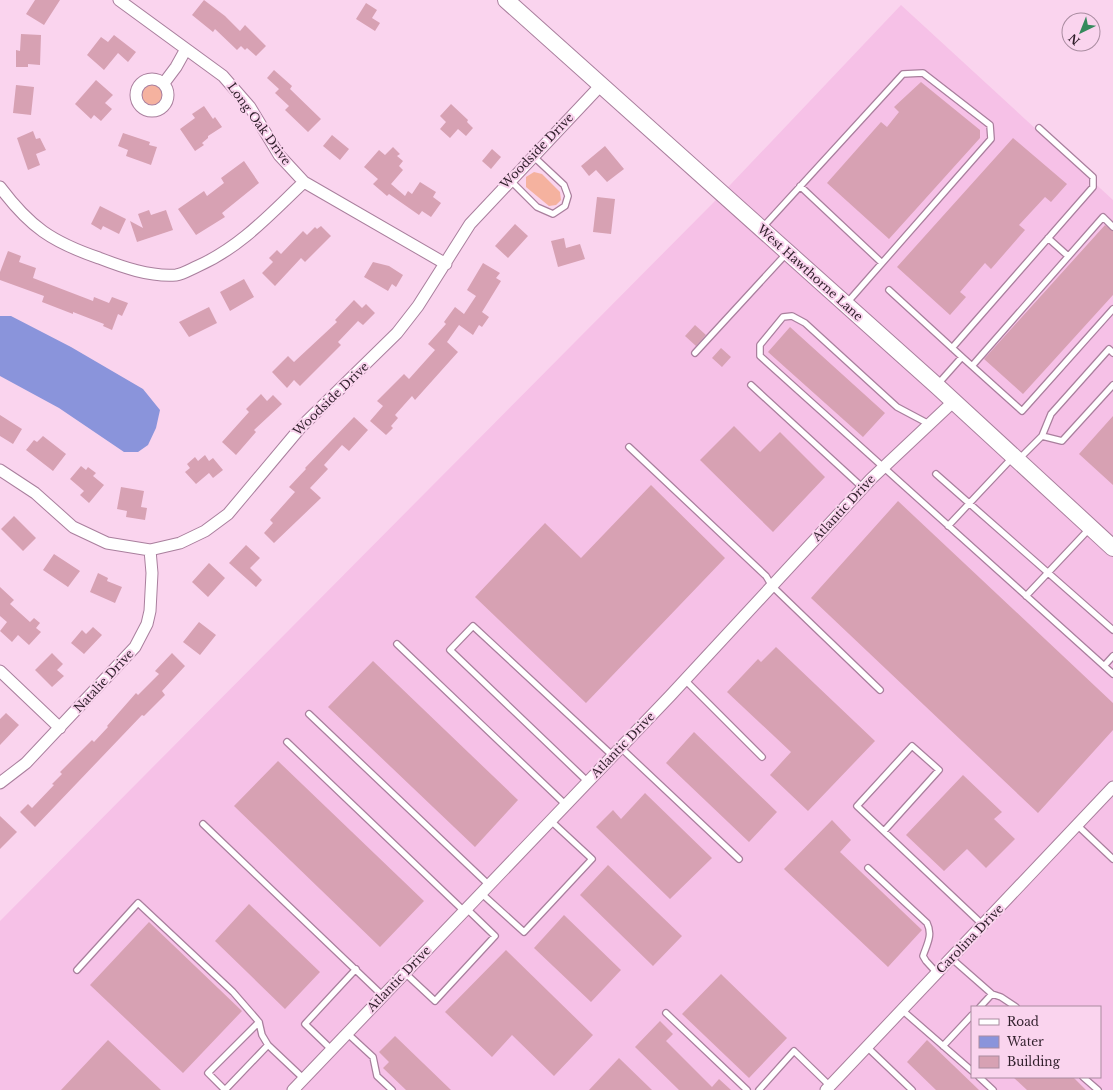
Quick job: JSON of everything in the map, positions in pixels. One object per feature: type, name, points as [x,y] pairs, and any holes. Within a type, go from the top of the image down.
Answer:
[{"type":"street","name":"Long Oak Drive","points":[[119,0],[214,68],[232,85],[250,107],[279,155],[304,182],[446,264]]},
{"type":"street","name":"West Hawthorne Lane","points":[[506,0],[954,401],[1113,548]]},
{"type":"street","points":[[164,83],[176,67],[186,49]]},
{"type":"street","name":"Woodside Drive","points":[[0,470],[35,493],[66,521],[83,533],[107,543],[150,550],[189,539],[205,532],[228,514],[301,427],[397,333],[418,306],[470,224],[601,85]]},
{"type":"street","points":[[0,187],[4,199],[43,233],[66,246],[135,270],[155,274],[176,274],[204,264],[232,248],[304,182]]},
{"type":"street","name":"Atlantic Drive","points":[[294,1090],[617,752],[863,488],[954,401]]},
{"type":"street","name":"Natalie Drive","points":[[0,783],[26,763],[60,728],[126,658],[141,636],[150,611],[152,573],[150,550]]},
{"type":"street","points":[[0,671],[60,728]]},
{"type":"street","name":"Carolina Drive","points":[[828,1088],[1113,787]]},
{"type":"lane","points":[[761,228],[903,74],[924,73],[990,125],[991,139],[846,304]]},
{"type":"lane","points":[[952,348],[1093,187],[1093,177],[1039,128]]},
{"type":"lane","points":[[510,180],[537,207],[553,214],[565,206],[568,196],[564,185],[533,156]]},
{"type":"lane","points":[[800,186],[882,263]]},
{"type":"lane","points":[[972,366],[1103,217],[1113,227]]},
{"type":"lane","points":[[1048,238],[1068,256]]},
{"type":"lane","points":[[695,354],[788,252]]},
{"type":"lane","points":[[889,290],[1022,411],[1113,309]]},
{"type":"lane","points":[[929,424],[897,407],[805,323],[792,316],[782,317],[760,345],[760,356],[1113,674]]},
{"type":"lane","points":[[948,526],[1016,458],[1042,436],[1051,414],[1109,349],[1113,353]]},
{"type":"lane","points":[[937,386],[962,357]]},
{"type":"lane","points":[[751,385],[863,488]]},
{"type":"lane","points":[[1042,436],[1062,441],[1113,385]]},
{"type":"lane","points":[[629,446],[766,576],[772,586],[880,690]]},
{"type":"lane","points":[[936,474],[1113,630]]},
{"type":"lane","points":[[1026,596],[1091,527]]},
{"type":"lane","points":[[588,782],[450,650],[473,626],[739,859]]},
{"type":"lane","points":[[397,644],[566,805]]},
{"type":"lane","points":[[1104,666],[1113,656]]},
{"type":"lane","points":[[685,680],[762,757]]},
{"type":"lane","points":[[309,714],[485,889],[524,932],[592,859],[551,821]]},
{"type":"lane","points":[[287,742],[465,910],[495,936],[435,1000],[405,973]]},
{"type":"lane","points":[[884,831],[938,770],[912,746],[857,806],[983,925]]},
{"type":"lane","points":[[203,824],[383,996]]},
{"type":"lane","points":[[1077,825],[1113,859]]},
{"type":"lane","points":[[868,868],[927,923],[931,930],[923,956],[937,973]]},
{"type":"lane","points":[[77,970],[138,903],[233,992],[259,1022],[262,1035],[268,1045],[304,1079]]},
{"type":"lane","points":[[951,958],[992,994],[1001,997],[1014,1006]]},
{"type":"lane","points":[[332,1050],[305,1024],[356,969]]},
{"type":"lane","points":[[981,1006],[992,994]]},
{"type":"lane","points":[[902,1010],[971,1070]]},
{"type":"lane","points":[[666,1013],[747,1090]]},
{"type":"lane","points":[[943,1046],[971,1016]]},
{"type":"lane","points":[[259,1022],[208,1073],[225,1090],[268,1045]]},
{"type":"lane","points":[[347,1033],[373,1056],[377,1076],[392,1090]]},
{"type":"lane","points":[[867,1047],[912,1090]]},
{"type":"lane","points":[[759,1090],[794,1051],[828,1088]]},
{"type":"lane","points":[[981,1078],[993,1090]]},
{"type":"lane","points":[[1084,1078],[1098,1090]]},
{"type":"shaded area","points":[[901,5],[1113,200],[1113,1090],[0,1090],[0,921],[713,203]]},
{"type":"shaded area","points":[[152,85],[159,88],[162,95],[159,102],[152,105],[145,102],[142,95],[145,88]]},
{"type":"shaded area","points":[[534,172],[542,174],[560,192],[561,200],[556,205],[549,206],[526,187],[526,177]]},
{"type":"water","points":[[0,316],[11,316],[71,347],[143,389],[160,410],[156,428],[148,445],[138,452],[124,452],[59,408],[0,376]]},
{"type":"building","points":[[35,0],[60,0],[44,25],[26,14]]},
{"type":"building","points":[[204,0],[225,16],[240,31],[245,25],[266,46],[256,56],[247,48],[245,50],[241,46],[237,50],[215,29],[213,32],[192,15]]},
{"type":"building","points":[[366,3],[377,10],[372,18],[380,23],[375,31],[356,19]]},
{"type":"building","points":[[21,34],[41,35],[40,65],[28,64],[28,67],[16,67],[16,50],[20,51]]},
{"type":"building","points":[[114,35],[136,52],[128,62],[118,53],[104,70],[87,55],[101,37],[108,42]]},
{"type":"building","points":[[274,70],[292,86],[290,89],[321,119],[308,132],[285,110],[289,106],[275,93],[279,89],[267,78]]},
{"type":"building","points":[[96,80],[113,95],[105,103],[112,109],[101,121],[94,115],[91,119],[75,104]]},
{"type":"building","points":[[921,82],[980,130],[980,138],[889,239],[827,183],[881,122],[887,127],[899,112],[894,107]]},
{"type":"building","points":[[16,85],[34,87],[31,115],[13,113]]},
{"type":"building","points":[[451,104],[468,120],[467,122],[473,128],[466,136],[458,129],[450,138],[440,129],[446,122],[440,116]]},
{"type":"building","points":[[204,106],[213,119],[215,117],[222,127],[208,136],[208,138],[202,143],[204,145],[195,151],[180,129],[195,118],[192,114]]},
{"type":"building","points":[[33,131],[36,139],[40,138],[46,150],[36,154],[40,165],[28,170],[17,138]]},
{"type":"building","points":[[123,133],[150,142],[149,145],[157,147],[151,165],[126,156],[128,150],[118,146]]},
{"type":"building","points":[[332,135],[349,149],[340,160],[323,146]]},
{"type":"building","points":[[1013,138],[1067,184],[1051,202],[1045,197],[1019,225],[1025,230],[991,269],[985,263],[960,292],[966,297],[950,315],[897,267]]},
{"type":"building","points":[[605,146],[624,169],[607,182],[596,170],[589,176],[581,166]]},
{"type":"building","points":[[393,147],[400,154],[397,156],[403,161],[399,166],[403,170],[391,184],[405,196],[408,191],[412,194],[420,182],[436,192],[433,197],[441,203],[431,217],[422,211],[419,215],[389,194],[387,196],[373,184],[378,179],[364,167],[379,150],[385,155]]},
{"type":"building","points":[[492,149],[501,157],[491,169],[482,161]]},
{"type":"building","points":[[244,161],[259,183],[222,213],[225,217],[196,235],[178,209],[204,191],[207,196],[224,183],[221,178]]},
{"type":"building","points":[[597,197],[615,199],[611,234],[593,232]]},
{"type":"building","points":[[100,206],[126,219],[119,234],[103,226],[101,230],[91,224]]},
{"type":"building","points":[[149,210],[151,215],[166,210],[173,230],[137,242],[130,221],[143,228],[138,214]]},
{"type":"building","points":[[515,224],[528,236],[508,258],[495,246]]},
{"type":"building","points":[[1105,225],[1113,231],[1113,295],[1023,394],[984,359]]},
{"type":"building","points":[[321,226],[331,236],[305,262],[301,258],[275,286],[262,273],[273,262],[269,258],[277,250],[281,254],[303,231],[307,235],[315,227],[317,229]]},
{"type":"building","points":[[564,238],[566,248],[580,244],[585,259],[558,267],[551,241]]},
{"type":"building","points":[[8,251],[21,256],[19,262],[36,268],[33,278],[93,301],[94,297],[109,303],[112,297],[128,303],[122,316],[118,314],[112,330],[103,326],[104,324],[42,302],[44,296],[0,280],[0,272]]},
{"type":"building","points":[[373,262],[389,266],[403,275],[396,287],[392,284],[388,291],[364,277]]},
{"type":"building","points":[[483,263],[500,273],[496,278],[501,281],[482,312],[489,317],[482,327],[479,325],[473,335],[459,325],[447,342],[458,352],[415,400],[412,396],[395,415],[398,418],[391,426],[393,428],[386,435],[370,421],[383,406],[377,401],[404,374],[409,379],[435,350],[428,344],[446,324],[444,322],[455,307],[464,314],[476,296],[467,290]]},
{"type":"building","points":[[244,279],[254,297],[230,311],[220,292]]},
{"type":"building","points":[[354,300],[362,308],[366,304],[375,313],[363,325],[358,321],[338,342],[341,345],[300,386],[294,380],[287,388],[272,372],[288,356],[294,362],[337,322],[335,320]]},
{"type":"building","points":[[209,307],[217,323],[189,337],[179,322]]},
{"type":"building","points":[[695,325],[706,335],[696,346],[685,336]]},
{"type":"building","points":[[790,327],[885,413],[863,437],[768,352]]},
{"type":"building","points":[[721,348],[731,357],[722,367],[712,358]]},
{"type":"building","points":[[261,394],[267,401],[273,395],[282,404],[254,430],[256,432],[236,455],[222,442],[249,412],[246,409]]},
{"type":"building","points":[[0,415],[22,429],[13,444],[0,436]]},
{"type":"building","points":[[1113,416],[1113,485],[1079,454]]},
{"type":"building","points":[[354,417],[368,430],[349,451],[342,445],[324,465],[328,469],[310,488],[321,498],[274,543],[264,533],[273,523],[270,520],[295,492],[289,487],[306,469],[305,468]]},
{"type":"building","points":[[734,426],[760,452],[780,432],[825,477],[773,532],[700,460]]},
{"type":"building","points":[[43,436],[66,454],[53,471],[26,450],[34,440],[37,442]]},
{"type":"building","points":[[205,455],[209,461],[213,458],[223,470],[213,478],[209,473],[196,484],[185,472],[190,468],[187,464],[195,457],[198,461]]},
{"type":"building","points":[[81,466],[86,470],[88,467],[96,473],[93,476],[104,485],[89,503],[80,495],[84,491],[70,479]]},
{"type":"building","points":[[651,485],[725,558],[586,703],[475,597],[545,523],[581,558]]},
{"type":"building","points":[[121,487],[144,491],[141,507],[147,508],[145,520],[126,517],[127,511],[117,509]]},
{"type":"building","points":[[898,501],[1113,703],[1113,730],[1038,813],[811,598]]},
{"type":"building","points":[[14,516],[36,538],[23,551],[1,529]]},
{"type":"building","points":[[246,545],[260,558],[250,568],[262,580],[256,587],[229,563]]},
{"type":"building","points":[[54,554],[80,571],[68,587],[43,570]]},
{"type":"building","points":[[209,563],[225,578],[208,597],[192,582]]},
{"type":"building","points":[[98,573],[108,578],[107,581],[122,587],[115,603],[90,592]]},
{"type":"building","points":[[0,587],[14,600],[10,604],[30,622],[34,618],[40,623],[36,628],[41,632],[29,645],[18,635],[12,642],[0,631],[7,622],[0,616]]},
{"type":"building","points":[[199,622],[216,635],[200,655],[183,642]]},
{"type":"building","points":[[93,627],[102,635],[84,654],[71,643],[82,630],[86,634]]},
{"type":"building","points":[[776,647],[875,741],[808,811],[770,775],[791,752],[727,692],[758,659],[761,662]]},
{"type":"building","points":[[52,653],[63,664],[57,670],[64,676],[52,687],[35,670]]},
{"type":"building","points":[[172,653],[185,666],[162,691],[165,695],[144,716],[142,715],[35,827],[20,812],[28,804],[32,808],[54,785],[52,784],[62,774],[60,772],[92,740],[94,742],[136,693],[138,695],[159,674],[155,671]]},
{"type":"building","points":[[373,661],[518,800],[475,847],[328,707]]},
{"type":"building","points":[[6,713],[19,725],[0,745],[0,719]]},
{"type":"building","points":[[694,732],[777,812],[749,842],[666,763]]},
{"type":"building","points":[[278,761],[424,901],[380,947],[234,806]]},
{"type":"building","points":[[963,775],[1002,812],[994,819],[1015,839],[986,868],[967,849],[944,871],[906,835]]},
{"type":"building","points":[[645,793],[712,858],[670,899],[596,827],[613,810],[621,819]]},
{"type":"building","points":[[0,816],[17,832],[0,849]]},
{"type":"building","points":[[832,820],[851,840],[840,852],[922,930],[888,967],[784,869]]},
{"type":"building","points":[[608,865],[682,936],[653,966],[580,895]]},
{"type":"building","points":[[249,904],[320,972],[285,1009],[215,941]]},
{"type":"building","points":[[564,915],[621,970],[591,1002],[534,948]]},
{"type":"building","points":[[149,922],[242,1011],[183,1073],[90,985]]},
{"type":"building","points":[[506,950],[593,1035],[554,1076],[512,1035],[492,1057],[445,1012]]},
{"type":"building","points":[[721,974],[787,1038],[749,1078],[682,1014]]},
{"type":"building","points":[[660,1021],[673,1034],[666,1041],[712,1087],[719,1079],[731,1090],[679,1090],[635,1047]]},
{"type":"building","points":[[395,1036],[451,1090],[406,1090],[383,1068],[389,1062],[379,1052]]},
{"type":"building","points":[[108,1040],[161,1090],[61,1090]]},
{"type":"building","points":[[927,1040],[979,1090],[936,1090],[907,1062]]},
{"type":"building","points":[[619,1058],[652,1090],[589,1090]]},
{"type":"building","points":[[1014,1078],[1074,1078],[1086,1090],[1027,1090]]}]
